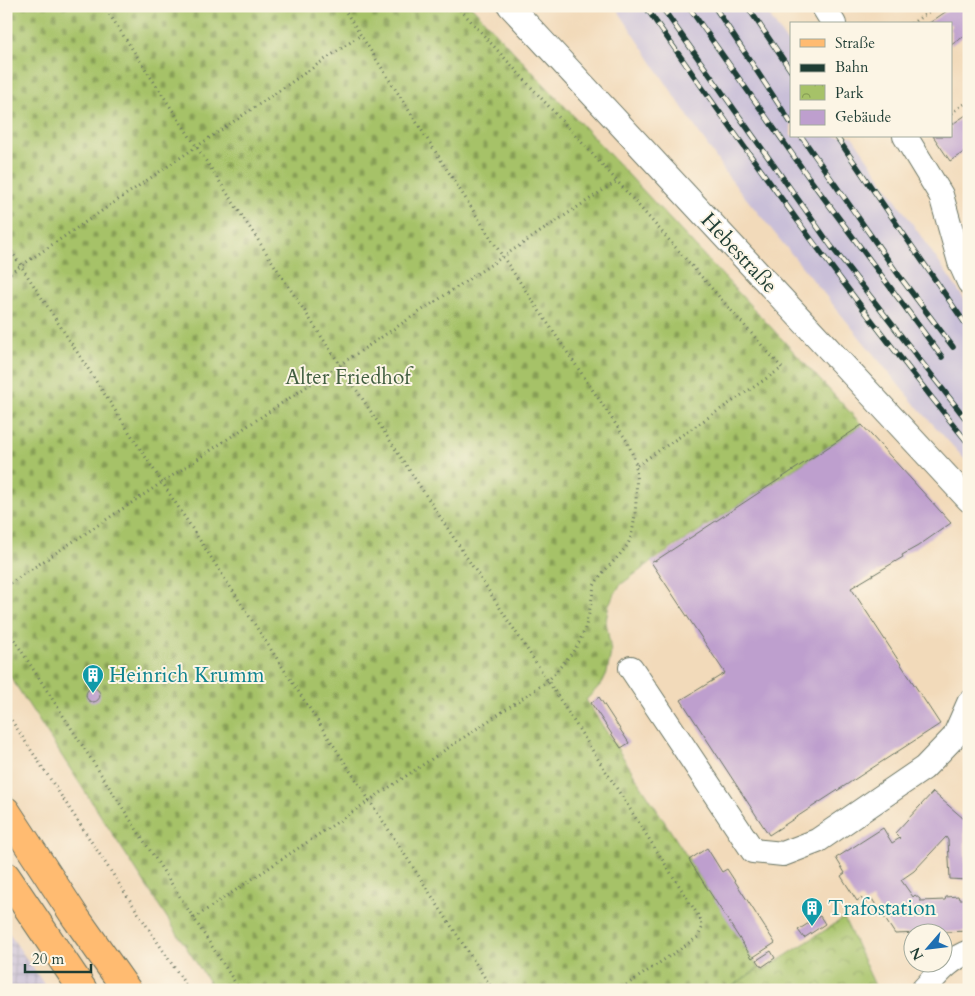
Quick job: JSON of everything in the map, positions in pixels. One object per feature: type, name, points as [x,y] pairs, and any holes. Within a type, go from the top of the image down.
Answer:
[{"type":"main road","points":[[6,811],[76,918],[127,990]]},
{"type":"main road","points":[[6,876],[83,990]]},
{"type":"street","name":"Hebestraße","points":[[510,6],[969,500]]},
{"type":"street","points":[[823,6],[833,22]]},
{"type":"street","points":[[907,138],[941,195],[962,242],[962,268],[969,282]]},
{"type":"street","points":[[631,668],[753,851],[783,854],[817,841],[924,768],[954,737],[969,703]]},
{"type":"street","points":[[923,990],[950,962],[960,955],[969,952]]},
{"type":"path","points":[[104,6],[548,681],[701,920],[702,928],[698,937],[618,990]]},
{"type":"path","points":[[194,918],[548,681],[576,647],[587,623],[597,581],[606,568],[626,547],[634,532],[636,466],[627,441],[503,256],[342,6]]},
{"type":"path","points":[[456,6],[617,181],[782,368],[636,466]]},
{"type":"path","points":[[914,22],[937,6]]},
{"type":"path","points":[[6,276],[361,35]]},
{"type":"path","points":[[952,112],[969,101]]},
{"type":"path","points":[[6,586],[617,181]]},
{"type":"path","points":[[6,243],[493,990]]},
{"type":"path","points":[[6,627],[240,990]]},
{"type":"path","points":[[6,712],[188,990]]},
{"type":"shaded area","points":[[615,6],[763,6],[790,46],[790,138],[853,138],[969,306],[969,464],[911,400],[727,175]]},
{"type":"shaded area","points":[[6,929],[48,990],[6,990]]},
{"type":"green space","name":"Alter Friedhof","points":[[6,6],[471,6],[862,425],[654,560],[620,585],[609,604],[606,621],[611,652],[607,673],[602,683],[586,700],[759,968],[727,990],[214,990],[6,670]]},
{"type":"green space","points":[[844,918],[877,990],[727,990],[759,968],[762,971]]},
{"type":"building","points":[[954,6],[969,6],[969,33],[952,44],[952,22],[931,22]]},
{"type":"building","points":[[969,113],[969,149],[950,161],[934,138],[952,138],[952,124]]},
{"type":"building","points":[[862,425],[951,523],[902,555],[903,557],[851,588],[940,724],[769,835],[681,700],[725,673],[651,562]]},
{"type":"building","name":"Heinrich Krumm","points":[[90,688],[96,688],[100,695],[96,702],[90,702],[86,698],[86,692]]},
{"type":"building","points":[[599,697],[629,743],[621,748],[591,703]]},
{"type":"building","points":[[933,792],[964,819],[966,880],[950,879],[948,840],[946,837],[914,871],[901,880],[913,897],[915,895],[920,901],[945,900],[946,897],[958,896],[959,899],[969,899],[969,931],[952,932],[952,924],[902,924],[902,934],[895,934],[872,899],[865,903],[861,898],[857,901],[841,876],[845,873],[836,858],[883,828],[892,843],[900,838],[895,833]]},
{"type":"building","points":[[707,848],[722,872],[727,869],[775,943],[752,958],[689,860]]},
{"type":"building","name":"Trafostation","points":[[820,916],[825,924],[804,938],[798,930]]},
{"type":"building","points":[[771,951],[775,958],[762,967],[757,960]]},
{"type":"railway","points":[[645,6],[843,283],[969,444]]},
{"type":"railway","points":[[661,6],[831,246],[969,423]]},
{"type":"railway","points":[[688,6],[809,178],[942,357]]},
{"type":"railway","points":[[714,6],[790,121]]},
{"type":"railway","points":[[747,6],[790,70]]},
{"type":"railway","points":[[802,138],[900,277],[953,347]]},
{"type":"railway","points":[[837,138],[969,329]]},
{"type":"place","name":"Heinrich Krumm","points":[[93,694]]},
{"type":"place","name":"Trafostation","points":[[812,927]]}]
